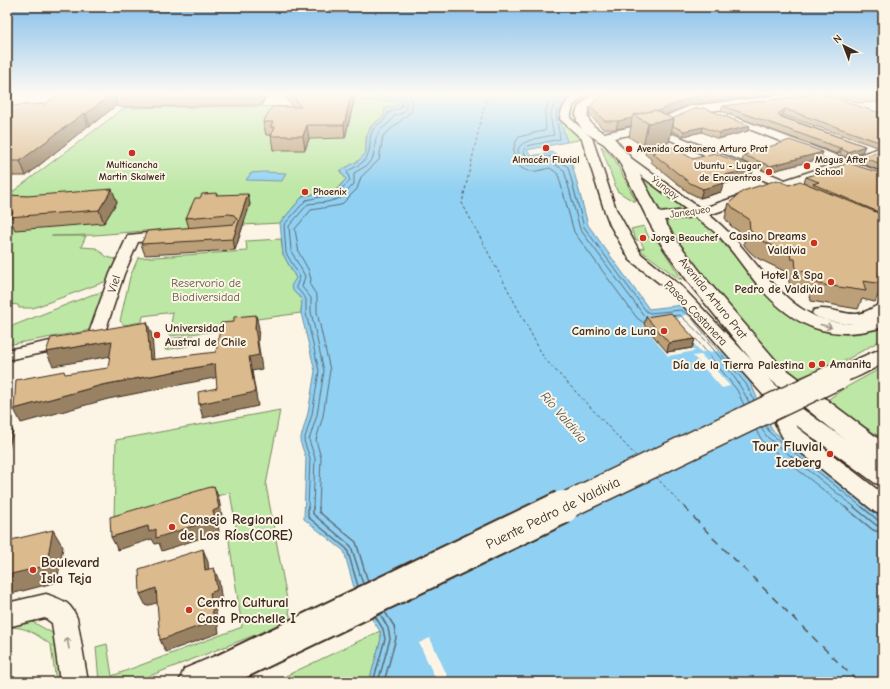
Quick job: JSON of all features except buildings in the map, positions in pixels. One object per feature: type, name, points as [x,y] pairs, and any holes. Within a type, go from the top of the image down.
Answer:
[{"type":"main road","name":"Avenida Arturo Prat","points":[[586,126],[609,141],[624,158],[672,247],[699,283],[770,368],[883,456]]},
{"type":"main road","points":[[601,137],[650,127]]},
{"type":"main road","name":"Puente Pedro de Valdivia","points":[[208,678],[883,355]]},
{"type":"street","name":"Paseo Costanera","points":[[574,126],[578,132],[587,138],[610,209],[635,257],[677,290],[772,393],[798,416],[883,477]]},
{"type":"street","points":[[748,126],[883,177]]},
{"type":"street","points":[[650,127],[803,193]]},
{"type":"street","points":[[862,147],[880,151]]},
{"type":"street","name":"Janequeo","points":[[655,217],[699,213],[767,191],[880,151]]},
{"type":"street","name":"Yungay","points":[[624,158],[699,213],[724,234],[775,295],[805,319],[822,326],[846,331],[869,327],[883,322]]},
{"type":"street","name":"Viel","points":[[7,355],[96,337],[117,274],[133,238],[180,234]]},
{"type":"street","name":"Yungay","points":[[771,290],[809,309],[833,317],[852,319],[870,316],[883,308]]},
{"type":"street","points":[[798,416],[785,423],[790,433],[883,506]]},
{"type":"street","points":[[7,615],[46,606],[58,611],[64,618],[74,682]]},
{"type":"green space","points":[[100,126],[371,126],[366,138],[366,153],[358,161],[340,171],[346,179],[335,191],[303,196],[280,223],[168,229],[95,235],[51,236],[86,236],[81,247],[96,248],[107,257],[119,260],[107,281],[33,308],[19,308],[18,305],[7,305],[7,196]]},
{"type":"green space","points":[[562,126],[570,126],[584,139],[567,142]]},
{"type":"green space","points":[[601,146],[614,158],[636,201],[633,201],[617,191]]},
{"type":"green space","points":[[639,174],[688,209],[667,212],[660,210]]},
{"type":"green space","points":[[687,217],[701,219],[747,269],[819,329],[836,333],[851,334],[866,332],[883,325],[883,339],[846,360],[798,378],[770,357],[687,259],[665,222],[667,219]]},
{"type":"green space","points":[[644,226],[649,238],[656,239],[682,279],[679,279],[639,249],[644,248],[640,240],[636,240],[631,229]]},
{"type":"green space","name":"Reservorio de Biodiversidad","points":[[281,239],[283,254],[296,278],[294,292],[302,299],[301,313],[221,324],[219,331],[169,336],[173,312],[143,316],[142,322],[124,325],[120,321],[130,277],[138,258],[247,251],[246,241]]},
{"type":"green space","points":[[106,291],[97,325],[86,331],[7,345],[7,328],[91,295]]},
{"type":"green space","points":[[194,336],[189,346],[165,350],[167,339]]},
{"type":"green space","points":[[883,367],[883,439],[826,401],[843,389]]},
{"type":"green space","points":[[280,410],[266,485],[291,621],[134,682],[99,682],[96,647],[107,644],[112,676],[242,627],[228,534],[237,532],[230,493],[114,519],[116,440]]},
{"type":"green space","points":[[24,617],[54,634],[64,682],[56,682],[51,645],[36,634],[25,629],[13,627],[7,628],[7,621]]},
{"type":"green space","points":[[380,631],[381,639],[369,682],[273,682]]},
{"type":"water","name":"Río Valdivia","points":[[372,126],[562,126],[567,142],[527,150],[531,156],[553,152],[572,164],[588,225],[649,309],[683,305],[693,313],[750,382],[772,430],[883,520],[883,682],[369,682],[381,639],[380,631],[356,595],[344,551],[304,519],[306,458],[300,441],[308,413],[315,371],[301,313],[302,299],[294,292],[291,286],[296,278],[283,254],[280,223],[303,196],[336,191],[346,179],[340,171],[358,161],[366,153],[366,140]]},
{"type":"water","points":[[251,173],[286,173],[282,181],[246,180]]},
{"type":"pier","points":[[691,312],[724,351],[701,352],[673,321]]},
{"type":"pier","name":"Camino de Luna","points":[[668,320],[695,351],[668,356],[642,324]]},
{"type":"pier","points":[[701,355],[730,386],[722,388],[693,356]]},
{"type":"pier","points":[[430,638],[450,682],[437,682],[419,643]]},
{"type":"ferry route","points":[[480,126],[462,203],[544,358],[637,457]]},
{"type":"ferry route","points":[[656,477],[685,508]]},
{"type":"ferry route","points":[[684,507],[711,536],[858,682]]},
{"type":"place","name":"Almacén Fluvial","points":[[546,148]]},
{"type":"place","name":"Avenida Costanera Arturo Prat","points":[[629,149]]},
{"type":"place","name":"Multicancha Martin Skalweit","points":[[132,153]]},
{"type":"place","name":"Magus After School","points":[[807,166]]},
{"type":"place","name":"Ubuntu - Lugar de Encuentros","points":[[769,172]]},
{"type":"place","name":"Phoenix","points":[[305,192]]},
{"type":"place","name":"Jorge Beauchef","points":[[643,238]]},
{"type":"place","name":"Casino Dreams Valdivia","points":[[814,243]]},
{"type":"place","name":"Hotel & Spa Pedro de Valdivia","points":[[831,282]]},
{"type":"place","name":"Camino de Luna","points":[[664,331]]},
{"type":"place","name":"Universidad Austral de Chile","points":[[157,335]]},
{"type":"place","name":"Amanita","points":[[822,364]]},
{"type":"place","name":"Día de la Tierra Palestina","points":[[812,365]]},
{"type":"place","name":"Tour Fluvial Iceberg","points":[[830,454]]},
{"type":"place","name":"Consejo Regional de Los Ríos(CORE)","points":[[172,527]]},
{"type":"place","name":"Boulevard Isla Teja","points":[[33,570]]},
{"type":"place","name":"Centro Cultural Casa Prochelle I","points":[[189,610]]}]
